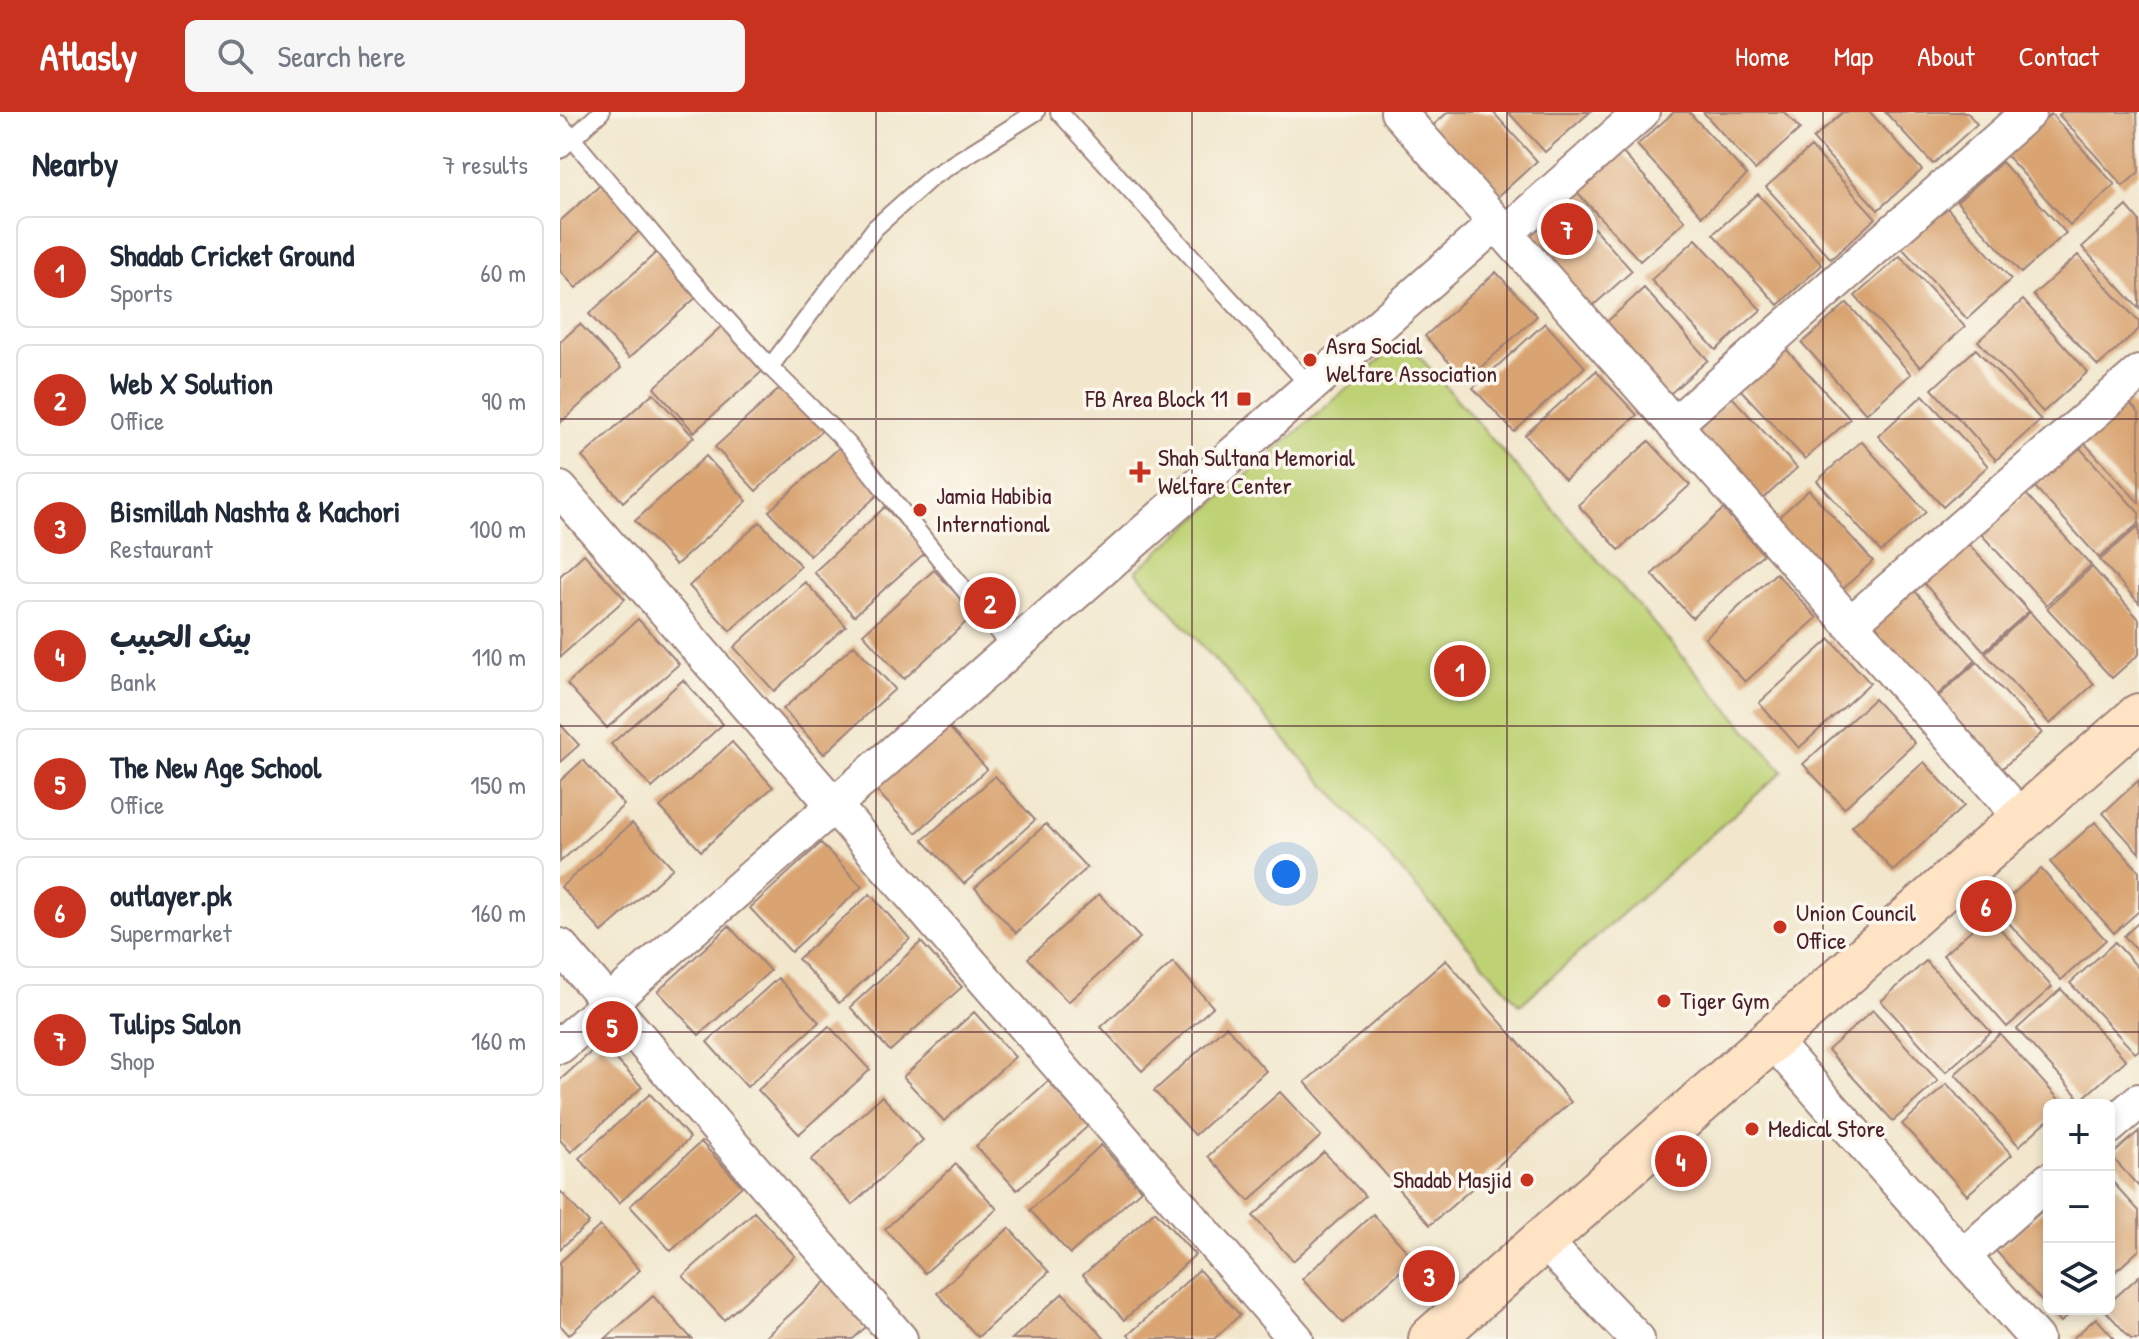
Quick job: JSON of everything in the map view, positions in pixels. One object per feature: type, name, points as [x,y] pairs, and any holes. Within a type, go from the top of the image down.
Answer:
[{"type":"street","points":[[1398,112],[2022,818]]},
{"type":"street","points":[[560,1046],[830,805],[1310,386],[1642,112]]},
{"type":"street","points":[[1674,425],[2029,112]]},
{"type":"street","points":[[1850,624],[2139,373]]},
{"type":"street","points":[[560,489],[830,805],[1296,1339]]},
{"type":"street","points":[[1431,1339],[2139,716]]},
{"type":"street","points":[[560,946],[900,1339]]},
{"type":"street","points":[[1771,1039],[2036,1339]]},
{"type":"street","points":[[2115,1122],[2139,1101]]},
{"type":"street","points":[[1963,1256],[2043,1185]]},
{"type":"street","points":[[1543,1240],[1637,1339]]},
{"type":"lane","points":[[560,150],[601,112]]},
{"type":"lane","points":[[770,367],[875,228],[932,177],[1036,112]]},
{"type":"lane","points":[[1059,112],[1310,386]]},
{"type":"lane","points":[[560,124],[686,274],[770,367],[848,444],[1010,647]]},
{"type":"green space","points":[[1404,339],[1783,771],[1520,1005],[1136,571]]},
{"type":"building","points":[[1448,112],[1493,112],[1537,161],[1492,202],[1428,130]]},
{"type":"building","points":[[1508,112],[1590,112],[1545,152]]},
{"type":"building","points":[[1674,112],[1689,112],[1747,175],[1702,216],[1637,145]]},
{"type":"building","points":[[1703,112],[1784,112],[1800,129],[1755,170]]},
{"type":"building","points":[[1843,112],[1870,112],[1922,170],[1878,210],[1813,139]]},
{"type":"building","points":[[1885,112],[1967,112],[1977,124],[1933,164]]},
{"type":"building","points":[[2062,112],[2137,112],[2139,172],[2123,186],[2059,115]]},
{"type":"building","points":[[2051,114],[2115,185],[2070,225],[2005,154]]},
{"type":"building","points":[[1811,147],[1876,218],[1831,259],[1766,187]]},
{"type":"building","points":[[1620,150],[1685,221],[1640,261],[1575,190]]},
{"type":"building","points":[[2002,162],[2066,233],[2021,273],[1957,202]]},
{"type":"building","points":[[607,179],[647,224],[576,288],[560,271],[560,221]]},
{"type":"building","points":[[1758,194],[1822,265],[1778,305],[1713,234]]},
{"type":"building","points":[[1568,199],[1632,271],[1587,311],[1523,239]]},
{"type":"building","points":[[2127,206],[2139,220],[2139,309],[2082,247]]},
{"type":"building","points":[[1947,208],[2011,279],[1967,319],[1902,248]]},
{"type":"building","points":[[1696,239],[1761,310],[1716,350],[1651,280]]},
{"type":"building","points":[[660,249],[701,293],[629,358],[589,314]]},
{"type":"building","points":[[2078,255],[2139,322],[2139,329],[2098,366],[2033,295]]},
{"type":"building","points":[[1900,256],[1965,327],[1920,367],[1855,296]]},
{"type":"building","points":[[1496,272],[1537,316],[1466,381],[1425,336]]},
{"type":"building","points":[[1644,288],[1708,360],[1663,400],[1599,329]]},
{"type":"building","points":[[2023,300],[2088,372],[2043,412],[1978,341]]},
{"type":"building","points":[[1847,303],[1911,374],[1866,414],[1802,343]]},
{"type":"building","points":[[725,323],[766,368],[694,432],[654,388]]},
{"type":"building","points":[[1545,323],[1585,367],[1514,432],[1473,388]]},
{"type":"building","points":[[580,324],[621,368],[560,423],[560,342]]},
{"type":"building","points":[[1785,348],[1850,419],[1805,459],[1740,389]]},
{"type":"building","points":[[1976,349],[2041,420],[1996,460],[1932,389]]},
{"type":"building","points":[[1596,371],[1637,415],[1565,480],[1525,435]]},
{"type":"building","points":[[787,382],[827,426],[756,491],[715,447]]},
{"type":"building","points":[[653,393],[694,437],[623,502],[582,457]]},
{"type":"building","points":[[1923,395],[1988,466],[1943,507],[1878,436]]},
{"type":"building","points":[[1732,397],[1797,468],[1752,509],[1687,438]]},
{"type":"building","points":[[2126,399],[2139,413],[2139,503],[2081,439]]},
{"type":"building","points":[[1649,441],[1690,485],[1619,550],[1578,505]]},
{"type":"building","points":[[1861,441],[1926,512],[1881,552],[1817,481]]},
{"type":"building","points":[[840,447],[881,492],[810,556],[769,511]]},
{"type":"building","points":[[2079,447],[2139,513],[2139,523],[2099,558],[2035,487]]},
{"type":"building","points":[[706,456],[747,501],[676,565],[635,521]]},
{"type":"building","points":[[1809,490],[1873,561],[1829,602],[1764,530]]},
{"type":"building","points":[[2026,494],[2091,565],[2046,605],[1981,534]]},
{"type":"building","points":[[885,507],[926,552],[854,616],[814,572]]},
{"type":"building","points":[[1723,509],[1763,554],[1692,618],[1652,574]]},
{"type":"building","points":[[760,522],[801,566],[730,631],[689,586]]},
{"type":"building","points":[[2139,526],[2139,603],[2100,560]]},
{"type":"building","points":[[1964,539],[2029,611],[1984,651],[1920,579]]},
{"type":"building","points":[[584,554],[625,599],[560,657],[560,576]]},
{"type":"building","points":[[2092,567],[2139,619],[2139,654],[2112,678],[2047,608]]},
{"type":"building","points":[[934,570],[975,614],[904,679],[863,634]]},
{"type":"building","points":[[1776,573],[1817,618],[1745,682],[1705,638]]},
{"type":"building","points":[[805,582],[846,626],[774,691],[734,647]]},
{"type":"building","points":[[1912,588],[1976,660],[1932,700],[1867,629]]},
{"type":"building","points":[[2030,612],[2094,684],[2050,724],[1985,653]]},
{"type":"building","points":[[638,619],[679,664],[607,728],[567,684]]},
{"type":"building","points":[[1830,639],[1870,683],[1799,748],[1759,703]]},
{"type":"building","points":[[854,645],[895,689],[824,754],[783,709]]},
{"type":"building","points":[[1977,662],[2042,733],[1997,773],[1932,702]]},
{"type":"building","points":[[683,680],[723,724],[652,788],[611,744]]},
{"type":"building","points":[[1874,699],[1915,743],[1844,808],[1803,764]]},
{"type":"building","points":[[560,724],[579,745],[560,762]]},
{"type":"building","points":[[946,724],[987,769],[916,833],[875,789]]},
{"type":"building","points":[[732,742],[773,787],[701,851],[660,807]]},
{"type":"building","points":[[583,760],[624,805],[560,862],[560,781]]},
{"type":"building","points":[[1924,762],[1964,806],[1893,871],[1852,826]]},
{"type":"building","points":[[995,776],[1035,820],[964,884],[923,840]]},
{"type":"building","points":[[2139,780],[2139,853],[2103,813]]},
{"type":"building","points":[[2095,822],[2139,871],[2139,911],[2114,933],[2050,862]]},
{"type":"building","points":[[632,823],[673,868],[602,932],[561,887]]},
{"type":"building","points":[[1046,824],[1087,868],[1016,933],[975,888]]},
{"type":"building","points":[[821,843],[862,887],[791,952],[750,908]]},
{"type":"building","points":[[2041,869],[2106,940],[2061,980],[1996,909]]},
{"type":"building","points":[[870,894],[910,939],[839,1003],[798,959]]},
{"type":"building","points":[[1099,894],[1140,938],[1068,1002],[1028,958]]},
{"type":"building","points":[[1988,915],[2052,987],[2007,1027],[1943,955]]},
{"type":"building","points":[[2139,922],[2139,952],[2124,936]]},
{"type":"building","points":[[729,926],[770,971],[699,1035],[658,991]]},
{"type":"building","points":[[921,942],[962,987],[890,1051],[850,1007]]},
{"type":"building","points":[[2115,942],[2139,969],[2139,1050],[2135,1053],[2070,983]]},
{"type":"building","points":[[1446,960],[1571,1102],[1430,1225],[1305,1082]]},
{"type":"building","points":[[1926,961],[1991,1032],[1946,1072],[1881,1001]]},
{"type":"building","points":[[1173,962],[1213,1007],[1142,1071],[1101,1027]]},
{"type":"building","points":[[778,978],[819,1022],[747,1087],[707,1042]]},
{"type":"building","points":[[2061,989],[2126,1060],[2080,1099],[2017,1029]]},
{"type":"building","points":[[1873,1010],[1938,1081],[1893,1121],[1828,1050]]},
{"type":"building","points":[[974,1012],[1015,1057],[944,1121],[903,1077]]},
{"type":"building","points":[[829,1026],[870,1070],[799,1134],[758,1090]]},
{"type":"building","points":[[1226,1026],[1266,1071],[1195,1135],[1154,1091]]},
{"type":"building","points":[[2000,1034],[2059,1099],[2043,1099],[2043,1124],[2019,1146],[1955,1074]]},
{"type":"building","points":[[601,1043],[642,1087],[571,1152],[560,1140],[560,1080]]},
{"type":"building","points":[[1048,1081],[1088,1126],[1017,1190],[976,1146]]},
{"type":"building","points":[[1947,1084],[2012,1155],[1967,1195],[1902,1124]]},
{"type":"building","points":[[1280,1092],[1321,1136],[1249,1201],[1208,1156]]},
{"type":"building","points":[[650,1094],[690,1138],[619,1203],[579,1158]]},
{"type":"building","points":[[882,1096],[923,1140],[852,1205],[811,1160]]},
{"type":"building","points":[[2139,1131],[2139,1187],[2115,1160],[2115,1152]]},
{"type":"building","points":[[701,1142],[742,1186],[671,1251],[630,1206]]},
{"type":"building","points":[[1101,1145],[1141,1190],[1070,1254],[1030,1210]]},
{"type":"building","points":[[1324,1152],[1365,1196],[1293,1261],[1253,1216]]},
{"type":"building","points":[[956,1164],[997,1209],[925,1273],[885,1229]]},
{"type":"building","points":[[2115,1185],[2139,1211],[2139,1250],[2115,1272]]},
{"type":"building","points":[[560,1191],[589,1223],[560,1249]]},
{"type":"building","points":[[1155,1211],[1195,1255],[1124,1320],[1083,1275]]},
{"type":"building","points":[[2042,1211],[2043,1302],[1996,1251]]},
{"type":"building","points":[[754,1212],[795,1256],[724,1320],[683,1276]]},
{"type":"building","points":[[1373,1214],[1414,1259],[1343,1323],[1302,1279]]},
{"type":"building","points":[[600,1226],[640,1270],[569,1335],[560,1325],[560,1262]]},
{"type":"building","points":[[1009,1228],[1049,1272],[978,1337],[937,1293]]},
{"type":"building","points":[[1199,1270],[1240,1315],[1214,1339],[1132,1339],[1128,1335]]},
{"type":"building","points":[[2139,1276],[2139,1339],[2131,1339],[2109,1315],[2115,1315],[2115,1298]]},
{"type":"building","points":[[828,1280],[868,1325],[853,1339],[763,1339]]},
{"type":"building","points":[[1063,1293],[1105,1339],[1012,1339]]},
{"type":"building","points":[[653,1296],[692,1339],[605,1339]]},
{"type":"building","points":[[2055,1315],[2069,1315],[2061,1322]]},
{"type":"building","points":[[2096,1318],[2115,1339],[2072,1339]]},
{"type":"place","name":"Tulips Salon","points":[[1567,229]]},
{"type":"place","name":"Asra Social Welfare Association","points":[[1310,360]]},
{"type":"place","name":"FB Area Block 11","points":[[1244,399]]},
{"type":"place","name":"Shah Sultana Memorial Welfare Center","points":[[1140,472]]},
{"type":"place","name":"Jamia Habibia International","points":[[920,510]]},
{"type":"place","name":"Web X Solution","points":[[990,603]]},
{"type":"place","name":"Shadab Cricket Ground","points":[[1460,671]]},
{"type":"place","name":"outlayer.pk","points":[[1986,906]]},
{"type":"place","name":"Union Council Office","points":[[1780,927]]},
{"type":"place","name":"Tiger Gym","points":[[1664,1001]]},
{"type":"place","name":"The New Age School","points":[[612,1027]]},
{"type":"place","name":"Medical Store","points":[[1752,1129]]},
{"type":"place","name":"بينک الحبيب","points":[[1681,1161]]},
{"type":"place","name":"Shadab Masjid","points":[[1527,1180]]},
{"type":"place","name":"Bismillah Nashta & Kachori","points":[[1429,1276]]}]
